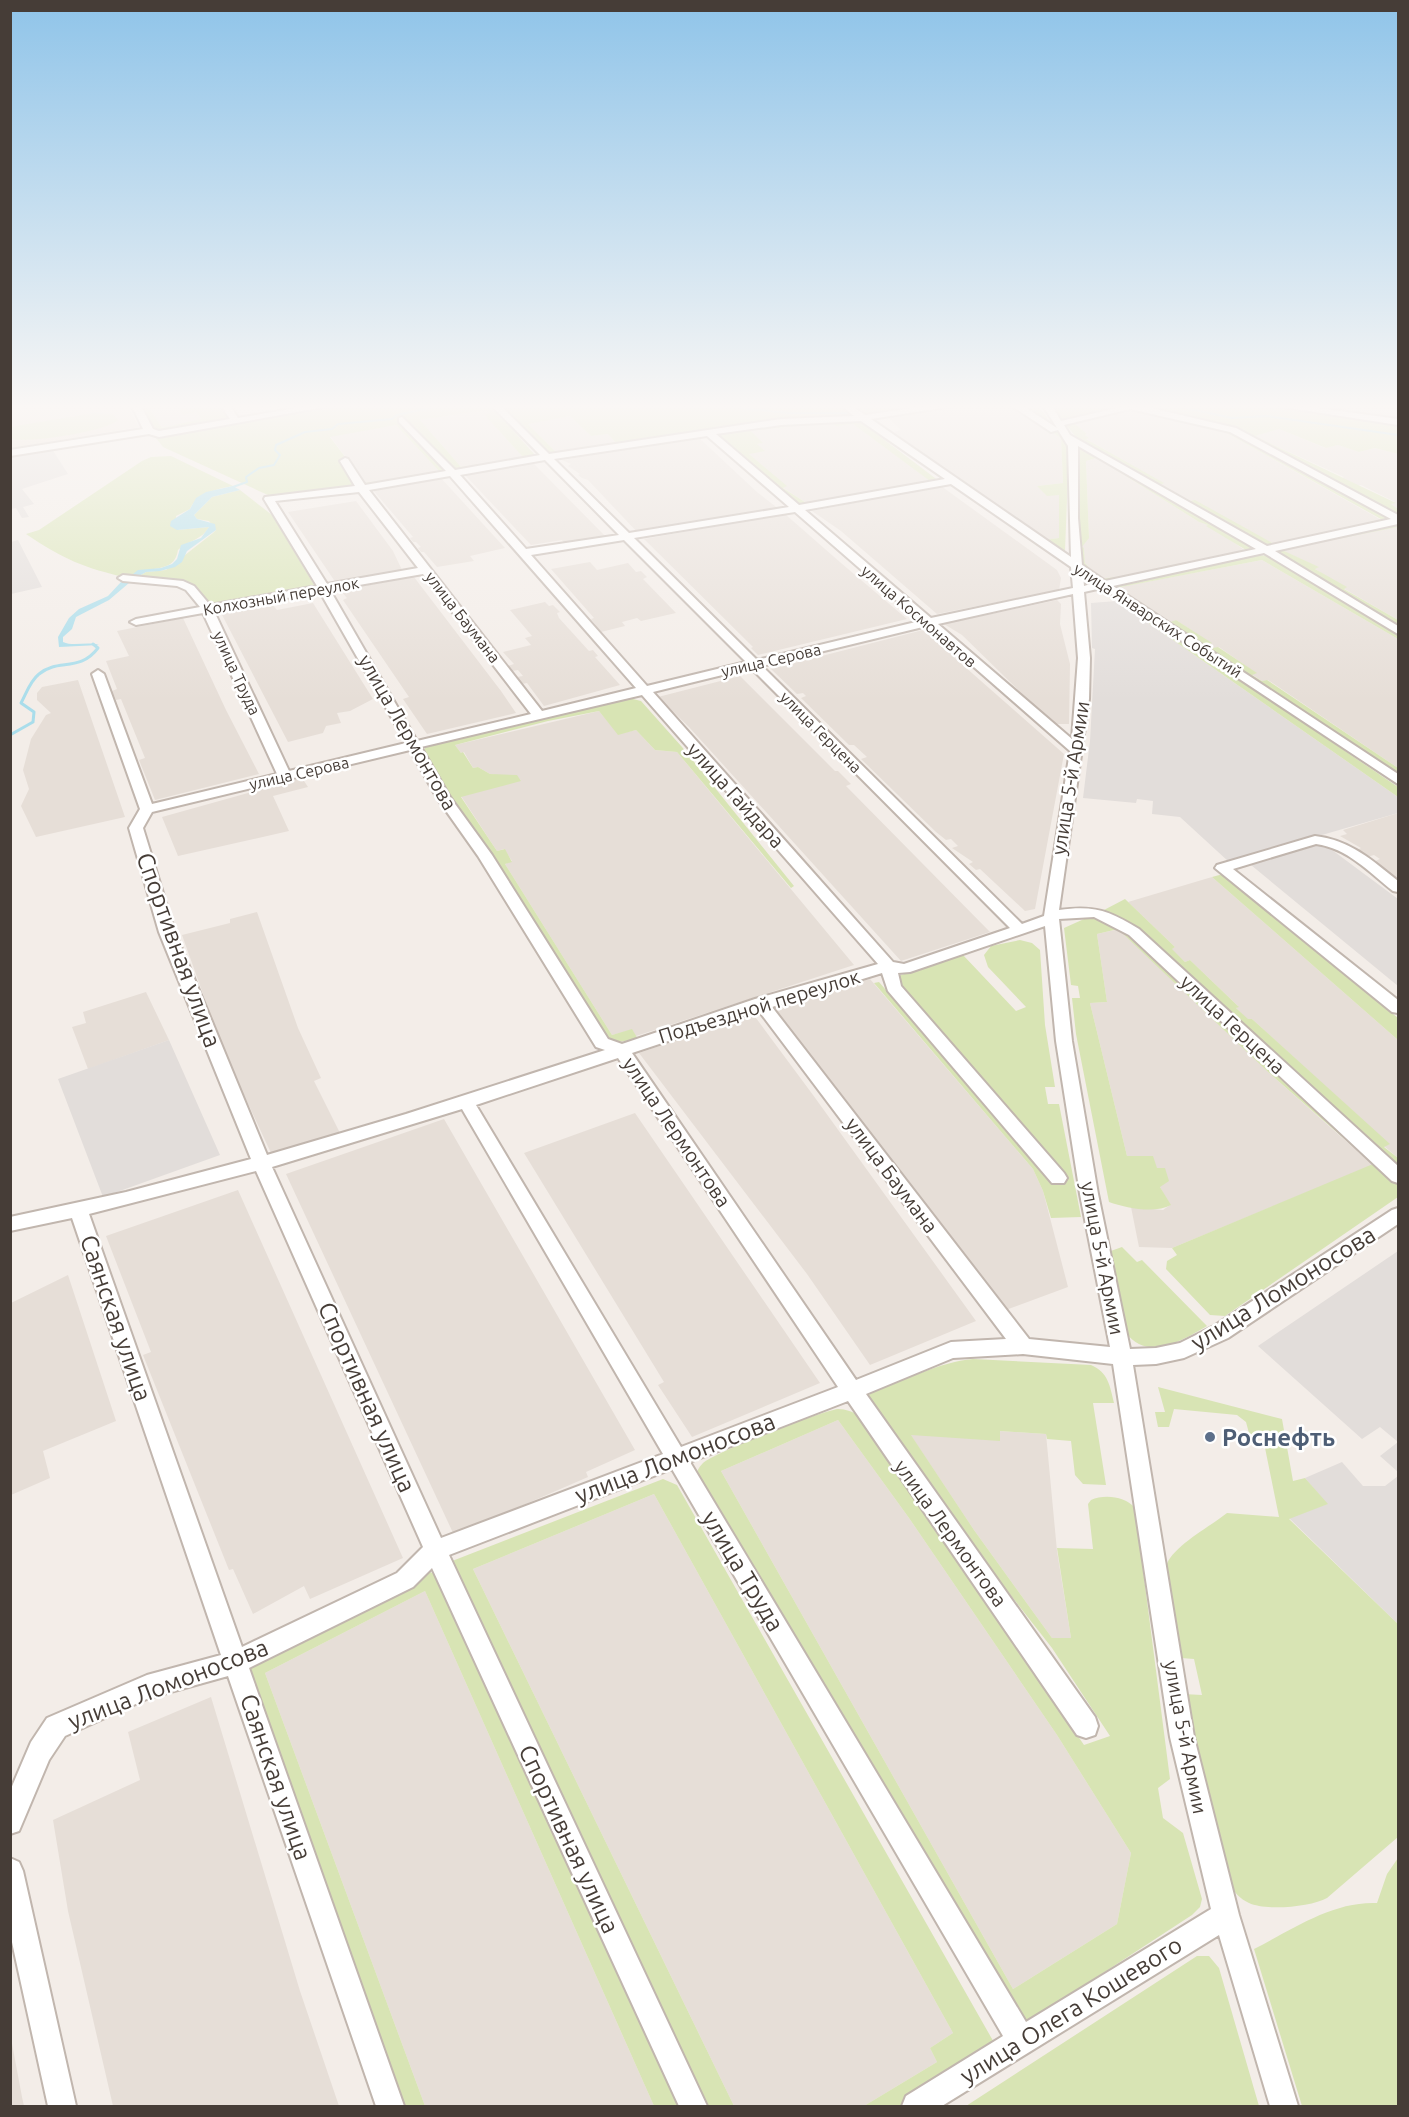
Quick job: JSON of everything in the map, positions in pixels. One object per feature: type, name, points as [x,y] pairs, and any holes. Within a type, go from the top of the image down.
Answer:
[{"type":"street","name":"улица Лермонтова","points":[[270,503],[324,589],[444,798],[485,855],[602,1043],[621,1050],[927,1502],[996,1594],[1086,1726]]},
{"type":"street","name":"улица Баумана","points":[[375,503],[539,716]]},
{"type":"street","name":"улица Гайдара","points":[[479,503],[643,691],[888,966],[894,987],[1058,1178]]},
{"type":"street","name":"улица Герцена","points":[[591,503],[1022,931]]},
{"type":"street","name":"улица Космонавтов","points":[[789,503],[1077,750]]},
{"type":"street","points":[[524,553],[829,503]]},
{"type":"street","name":"улица Январских Событий","points":[[983,503],[1398,780]]},
{"type":"street","name":"улица 5-й Армии","points":[[1073,503],[1084,658],[1083,699],[1051,917],[1064,1041],[1089,1194],[1122,1357],[1182,1737],[1226,1915],[1284,2106]]},
{"type":"street","points":[[1184,503],[1398,631]]},
{"type":"street","points":[[1366,503],[1398,520]]},
{"type":"street","name":"улица Серова","points":[[147,810],[927,623],[1398,520]]},
{"type":"street","name":"Колхозный переулок","points":[[136,622],[426,570]]},
{"type":"street","name":"улица Труда","points":[[123,578],[179,583],[190,588],[207,609],[285,776]]},
{"type":"street","points":[[98,674],[147,810]]},
{"type":"street","name":"Спортивная улица","points":[[147,810],[136,828],[167,932],[261,1162],[435,1550],[693,2106]]},
{"type":"street","points":[[1398,888],[1346,849],[1331,842],[1314,840],[1222,868],[1398,1008]]},
{"type":"street","name":"улица Герцена","points":[[1051,917],[1089,909],[1103,913],[1134,932],[1398,1176]]},
{"type":"street","name":"Подъездной переулок","points":[[10,1224],[78,1210],[261,1162],[466,1102],[761,1003],[888,966],[905,969],[1022,931],[1051,917]]},
{"type":"street","name":"улица Баумана","points":[[761,1003],[1023,1346]]},
{"type":"street","name":"улица Труда","points":[[466,1102],[1021,2040]]},
{"type":"street","name":"Саянская улица","points":[[78,1210],[390,2106]]},
{"type":"street","name":"улица Ломоносова","points":[[10,1822],[39,1751],[56,1727],[147,1687],[236,1662],[405,1580],[435,1550],[852,1391],[951,1350],[1023,1346],[1122,1357],[1156,1356],[1184,1350],[1221,1332],[1398,1215]]},
{"type":"street","points":[[10,1871],[62,2106]]},
{"type":"street","name":"улица Олега Кошевого","points":[[916,2106],[1226,1915]]},
{"type":"shaded area","points":[[11,503],[34,504],[23,507],[29,517],[22,518],[16,508],[11,509]]},
{"type":"shaded area","points":[[357,503],[393,551],[402,570],[336,583],[288,512]]},
{"type":"shaded area","points":[[384,503],[464,503],[505,548],[470,556],[474,561],[437,567],[418,548],[421,547],[410,538],[413,537]]},
{"type":"shaded area","points":[[491,503],[572,503],[608,539],[565,545],[562,540],[531,545]]},
{"type":"shaded area","points":[[610,503],[771,503],[780,510],[639,534]]},
{"type":"shaded area","points":[[854,503],[964,503],[1057,570],[1061,578],[1059,590],[937,614],[841,531],[812,511]]},
{"type":"shaded area","points":[[993,503],[1059,503],[1059,538],[1046,540]]},
{"type":"shaded area","points":[[1088,503],[1168,503],[1199,522],[1209,525],[1246,551],[1132,575],[1099,579],[1085,563],[1084,548],[1081,548],[1089,537]]},
{"type":"shaded area","points":[[1195,503],[1351,503],[1385,522],[1276,545]]},
{"type":"shaded area","points":[[1398,503],[1398,509],[1391,504]]},
{"type":"shaded area","points":[[785,514],[907,619],[758,655],[751,648],[753,647],[644,539]]},
{"type":"shaded area","points":[[1397,526],[1398,620],[1314,568],[1318,567],[1281,550]]},
{"type":"shaded area","points":[[18,540],[42,587],[11,594],[11,542]]},
{"type":"shaded area","points":[[1262,560],[1398,639],[1398,768],[1268,680],[1262,681],[1251,674],[1256,673],[1219,647],[1213,649],[1208,645],[1211,643],[1176,620],[1167,623],[1115,588]]},
{"type":"shaded area","points":[[590,562],[597,570],[628,563],[636,572],[641,571],[647,577],[643,579],[676,613],[641,621],[637,618],[622,622],[625,626],[601,632],[591,619],[594,618],[551,569]]},
{"type":"shaded area","points":[[414,577],[516,713],[427,734],[403,699],[409,697],[343,600],[347,598],[340,590]]},
{"type":"shaded area","points":[[1057,600],[1061,604],[1060,624],[1070,664],[1069,724],[1053,724],[962,635],[944,624]]},
{"type":"shaded area","points":[[1117,601],[1398,797],[1398,813],[1229,862],[1180,817],[1152,814],[1153,801],[1137,799],[1136,803],[1083,798],[1090,741],[1095,649],[1092,648],[1091,603]]},
{"type":"shaded area","points":[[270,602],[277,610],[313,603],[373,699],[350,711],[337,713],[341,723],[326,726],[323,733],[288,742],[220,611]]},
{"type":"shaded area","points":[[545,602],[549,606],[553,605],[560,612],[557,613],[559,618],[589,651],[593,650],[598,656],[595,657],[620,685],[544,706],[527,683],[522,684],[517,677],[523,676],[518,670],[512,671],[508,666],[514,664],[503,652],[531,645],[525,638],[532,636],[510,610]]},
{"type":"shaded area","points":[[183,618],[259,774],[155,800],[139,760],[145,758],[121,699],[116,700],[112,691],[117,689],[106,661],[129,656],[117,631]]},
{"type":"shaded area","points":[[923,630],[1064,754],[1035,909],[1025,911],[980,869],[976,870],[969,864],[973,862],[952,848],[958,846],[951,839],[946,840],[936,832],[861,759],[867,757],[854,745],[849,745],[801,698],[806,696],[803,693],[797,694],[771,669]]},
{"type":"shaded area","points":[[740,676],[835,771],[838,771],[851,784],[846,786],[990,932],[901,961],[689,727],[658,697]]},
{"type":"shaded area","points":[[78,680],[125,817],[36,837],[21,806],[29,789],[23,770],[31,739],[46,715],[51,713],[37,700],[37,693],[42,687]]},
{"type":"shaded area","points":[[599,711],[618,734],[636,730],[655,750],[677,752],[854,965],[636,1036],[632,1030],[612,1035],[505,864],[512,861],[504,849],[497,851],[461,796],[521,780],[490,774],[478,767],[473,768],[464,752],[461,753],[455,745]]},
{"type":"shaded area","points":[[302,778],[308,787],[273,796],[289,831],[178,856],[162,817]]},
{"type":"shaded area","points":[[1398,813],[1398,881],[1373,862],[1380,859],[1374,855],[1367,857],[1357,850],[1361,848],[1340,836],[1347,834],[1343,830]]},
{"type":"shaded area","points":[[1318,845],[1328,847],[1398,899],[1398,986],[1251,865]]},
{"type":"shaded area","points":[[1212,877],[1398,1040],[1398,1158],[1384,1146],[1389,1144],[1252,1019],[1248,1020],[1236,1008],[1238,1006],[1190,960],[1185,962],[1171,949],[1175,947],[1128,902]]},
{"type":"shaded area","points":[[257,912],[298,1028],[321,1078],[314,1081],[340,1133],[271,1153],[223,1050],[182,935],[230,923],[230,919]]},
{"type":"shaded area","points":[[1119,929],[1267,1071],[1373,1165],[1172,1248],[1139,1247],[1131,1207],[1163,1210],[1170,1205],[1160,1187],[1157,1168],[1127,1156],[1090,1003],[1107,1002],[1097,934]]},
{"type":"shaded area","points":[[870,979],[1033,1169],[1043,1191],[1068,1287],[1003,1311],[873,1135],[797,1041],[774,1008]]},
{"type":"shaded area","points":[[146,992],[169,1040],[88,1069],[72,1027],[86,1023],[83,1012]]},
{"type":"shaded area","points":[[753,1014],[976,1321],[870,1365],[807,1274],[639,1053]]},
{"type":"shaded area","points":[[169,1040],[220,1155],[103,1197],[58,1079]]},
{"type":"shaded area","points":[[635,1113],[820,1383],[692,1437],[658,1385],[664,1382],[524,1153]]},
{"type":"shaded area","points":[[444,1119],[635,1450],[586,1472],[588,1477],[454,1535],[286,1174]]},
{"type":"shaded area","points":[[238,1190],[403,1558],[310,1599],[304,1586],[253,1614],[233,1569],[229,1570],[143,1355],[151,1352],[106,1236]]},
{"type":"shaded area","points":[[1398,1251],[1398,1442],[1380,1427],[1362,1439],[1258,1346]]},
{"type":"shaded area","points":[[68,1275],[116,1421],[43,1451],[50,1478],[11,1495],[11,1303]]},
{"type":"shaded area","points":[[838,1420],[909,1518],[1057,1735],[1131,1853],[1117,1924],[1013,1989],[721,1471]]},
{"type":"shaded area","points":[[999,1431],[1046,1434],[1057,1551],[1071,1638],[1052,1638],[974,1530],[910,1434],[1000,1440]]},
{"type":"shaded area","points":[[1398,1442],[1398,1472],[1380,1456]]},
{"type":"shaded area","points":[[1342,1462],[1363,1486],[1385,1486],[1398,1476],[1398,1624],[1289,1518],[1327,1504],[1305,1478]]},
{"type":"shaded area","points":[[654,1494],[953,2033],[930,2048],[937,2062],[864,2106],[734,2106],[473,1569]]},
{"type":"shaded area","points":[[425,1591],[654,2106],[425,2106],[265,1673]]},
{"type":"shaded area","points":[[211,1697],[300,1991],[339,2106],[113,2106],[68,1911],[53,1820],[140,1780],[128,1732]]},
{"type":"shaded area","points":[[10,2033],[22,2097],[24,2106],[11,2106]]},
{"type":"green space","points":[[80,503],[194,503],[190,509],[176,516],[177,530],[209,527],[203,535],[178,550],[176,558],[171,563],[128,578],[74,562],[26,534],[39,530]]},
{"type":"green space","points":[[206,503],[256,503],[272,515],[316,588],[214,606],[207,605],[196,589],[134,579],[146,572],[166,570],[216,530],[209,521],[197,519],[194,515]]},
{"type":"green space","points":[[792,503],[825,503],[798,508]]},
{"type":"green space","points":[[1059,503],[1067,503],[1065,551],[1044,540],[1059,538]]},
{"type":"green space","points":[[1078,503],[1088,503],[1089,538],[1082,547],[1085,563],[1099,579],[1132,575],[1246,550],[1168,503],[1178,503],[1259,550],[1106,583],[1093,579],[1083,569],[1079,560]]},
{"type":"green space","points":[[1188,503],[1200,503],[1276,545],[1264,547]]},
{"type":"green space","points":[[1352,503],[1364,503],[1393,518],[1388,523]]},
{"type":"green space","points":[[1372,503],[1396,503],[1391,504],[1398,509],[1398,517]]},
{"type":"green space","points":[[1391,524],[1398,525],[1398,527],[1282,550],[1319,567],[1315,569],[1347,587],[1344,589],[1398,620],[1398,627],[1272,551]]},
{"type":"green space","points":[[1258,555],[1271,556],[1398,633],[1398,639],[1262,560],[1116,588],[1167,623],[1176,620],[1212,643],[1208,645],[1213,648],[1218,647],[1257,673],[1252,675],[1262,681],[1267,680],[1398,768],[1398,777],[1111,586]]},
{"type":"green space","points":[[1122,600],[1398,787],[1398,797],[1117,601]]},
{"type":"green space","points":[[629,698],[641,701],[682,747],[794,886],[791,888],[677,752],[655,750],[636,730],[618,735],[599,711],[548,721],[455,745],[461,753],[463,752],[473,768],[478,767],[490,774],[517,775],[521,781],[461,797],[497,851],[505,849],[512,862],[505,864],[612,1035],[632,1029],[638,1039],[618,1042],[602,1035],[432,772],[423,753],[425,748],[435,743]]},
{"type":"green space","points":[[1223,874],[1398,1018],[1398,1040],[1212,877]]},
{"type":"green space","points":[[1125,899],[1175,947],[1172,949],[1185,962],[1190,960],[1239,1007],[1236,1008],[1248,1019],[1252,1019],[1390,1144],[1384,1147],[1398,1158],[1398,1168],[1191,977],[1133,928],[1104,910]]},
{"type":"green space","points":[[1093,915],[1125,928],[1398,1180],[1398,1197],[1225,1316],[1210,1315],[1166,1269],[1167,1261],[1177,1255],[1172,1248],[1373,1164],[1267,1071],[1118,929],[1097,934],[1107,1002],[1090,1003],[1127,1156],[1153,1156],[1157,1168],[1165,1168],[1169,1181],[1160,1187],[1171,1205],[1149,1210],[1109,1202],[1076,1034],[1072,998],[1080,998],[1078,986],[1071,985],[1064,928]]},
{"type":"green space","points":[[1020,940],[1032,943],[1040,950],[1045,1025],[1055,1087],[1045,1087],[1048,1104],[1059,1104],[1081,1217],[1051,1218],[1043,1191],[1033,1169],[874,983],[879,982],[983,1102],[892,978],[963,955],[1016,1011],[1026,1007],[988,967],[984,955],[991,946]]},
{"type":"green space","points":[[1122,1247],[1137,1262],[1142,1260],[1207,1326],[1166,1346],[1145,1346],[1135,1342],[1126,1333],[1108,1252]]},
{"type":"green space","points":[[973,1359],[1091,1365],[1097,1368],[1107,1380],[1114,1403],[1093,1403],[1106,1485],[1083,1484],[1075,1475],[1071,1441],[1047,1439],[1046,1434],[1000,1431],[1000,1441],[911,1435],[974,1530],[1052,1638],[1071,1638],[1057,1548],[1093,1549],[1088,1504],[1091,1500],[1114,1497],[1126,1501],[1135,1508],[1170,1779],[1158,1788],[1163,1818],[1183,1833],[1202,1899],[1200,1907],[1192,1915],[1011,2033],[695,1479],[703,1463],[791,1424],[838,1409],[860,1416],[1084,1745],[1110,1736],[1052,1648],[923,1483],[867,1397],[871,1393],[921,1373]],"holes":[[[838,1420],[909,1518],[1057,1735],[1131,1853],[1117,1924],[1013,1989],[721,1471]]]},
{"type":"green space","points":[[1158,1387],[1282,1419],[1293,1481],[1305,1478],[1328,1504],[1289,1519],[1398,1624],[1398,1837],[1327,1898],[1320,1901],[1288,1907],[1266,1907],[1249,1903],[1235,1892],[1229,1883],[1183,1694],[1202,1695],[1194,1659],[1181,1658],[1166,1569],[1173,1554],[1181,1546],[1227,1513],[1279,1517],[1263,1438],[1250,1437],[1246,1422],[1237,1415],[1174,1409],[1169,1427],[1158,1427],[1155,1412],[1165,1412]]},
{"type":"green space","points":[[663,1479],[677,1485],[996,2046],[900,2106],[864,2106],[937,2062],[930,2048],[953,2033],[654,1494],[473,1569],[734,2106],[702,2106],[447,1563]]},
{"type":"green space","points":[[430,1572],[437,1575],[443,1587],[680,2106],[654,2106],[425,1591],[265,1673],[425,2106],[392,2106],[240,1669],[422,1573]]},
{"type":"green space","points":[[1398,1858],[1398,2106],[1302,2106],[1254,1949],[1329,1911],[1377,1903],[1387,1874]]},
{"type":"green space","points":[[1197,1956],[1209,1956],[1219,1968],[1259,2106],[966,2106]]},
{"type":"water","points":[[193,503],[206,503],[194,515],[197,519],[215,524],[216,530],[187,551],[182,562],[175,567],[146,572],[134,579],[128,578],[138,570],[161,568],[172,564],[177,559],[181,545],[201,538],[209,527],[177,530],[170,526],[171,521],[190,509]]},
{"type":"water","points":[[121,582],[129,583],[109,600],[76,617],[72,629],[63,637],[63,642],[67,643],[99,645],[59,647],[58,637],[69,618],[79,609],[108,596]]},
{"type":"waterway","points":[[10,735],[33,722],[34,712],[21,703],[36,677],[46,669],[76,663],[91,656],[98,648],[93,644]]},
{"type":"place","name":"Роснефть","points":[[1210,1437]]}]
